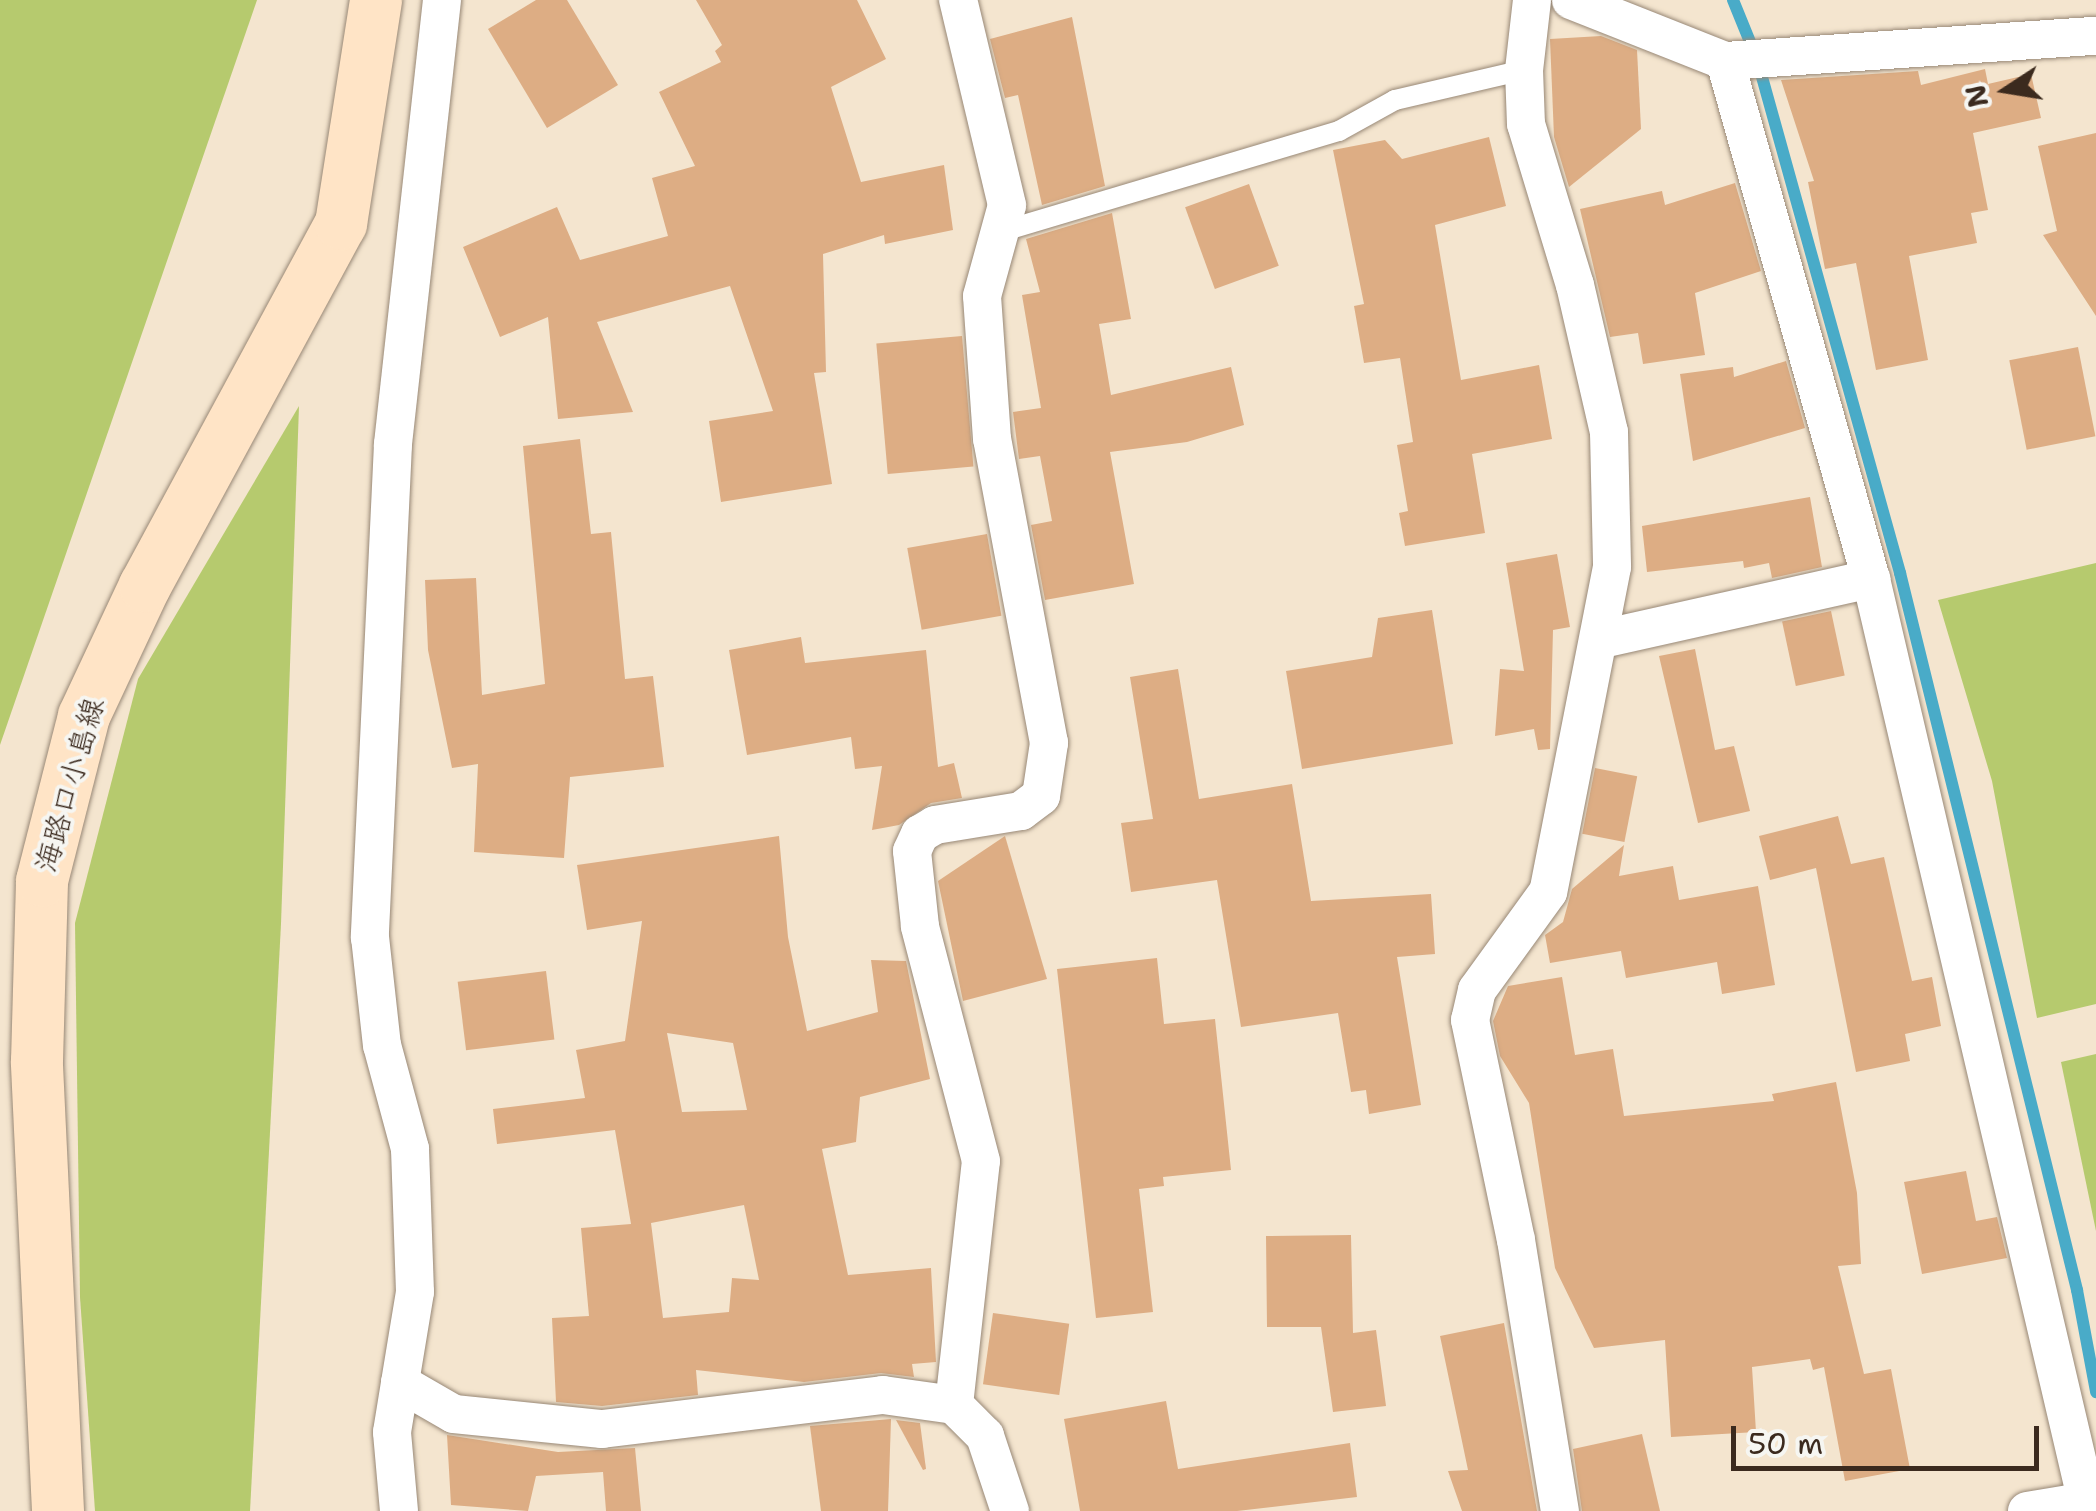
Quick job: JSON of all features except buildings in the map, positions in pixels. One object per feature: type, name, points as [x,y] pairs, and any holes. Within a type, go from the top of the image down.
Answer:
[{"type":"main road","name":"海路口小島線","points":[[58,1511],[37,1061],[42,881],[84,716],[145,586],[341,224],[376,0]]},
{"type":"street","points":[[399,1511],[392,1432],[415,1292],[410,1150],[382,1045],[370,937],[393,444],[442,0]]},
{"type":"street","points":[[954,1405],[979,1224],[981,1161],[920,926],[912,852],[920,834],[935,825],[1021,811],[1041,796],[1048,771],[1049,744],[992,438],[982,296],[1007,205],[958,0]]},
{"type":"street","points":[[1532,0],[1524,70],[1526,124],[1575,285],[1608,432],[1612,568],[1602,639],[1548,892],[1477,990],[1470,1020],[1516,1240],[1560,1511]]},
{"type":"street","points":[[1571,0],[1725,62],[2096,36]]},
{"type":"street","points":[[1725,62],[1871,579],[2088,1506],[2027,1511]]},
{"type":"street","points":[[1602,639],[1871,579]]},
{"type":"street","points":[[400,1384],[454,1414],[602,1429],[884,1394],[954,1405],[984,1436],[1010,1511]]},
{"type":"lane","points":[[1000,232],[1340,130],[1396,100],[1524,70]]},
{"type":"green space","points":[[0,0],[257,0],[0,745]]},
{"type":"green space","points":[[299,406],[281,924],[250,1511],[95,1511],[80,1297],[75,923],[138,679]]},
{"type":"green space","points":[[2096,563],[2096,1004],[2037,1018],[1992,781],[1938,600]]},
{"type":"green space","points":[[2096,1054],[2096,1231],[2061,1062]]},
{"type":"waterway","points":[[1733,0],[1757,59],[1900,573],[2077,1290],[2096,1392]]}]
